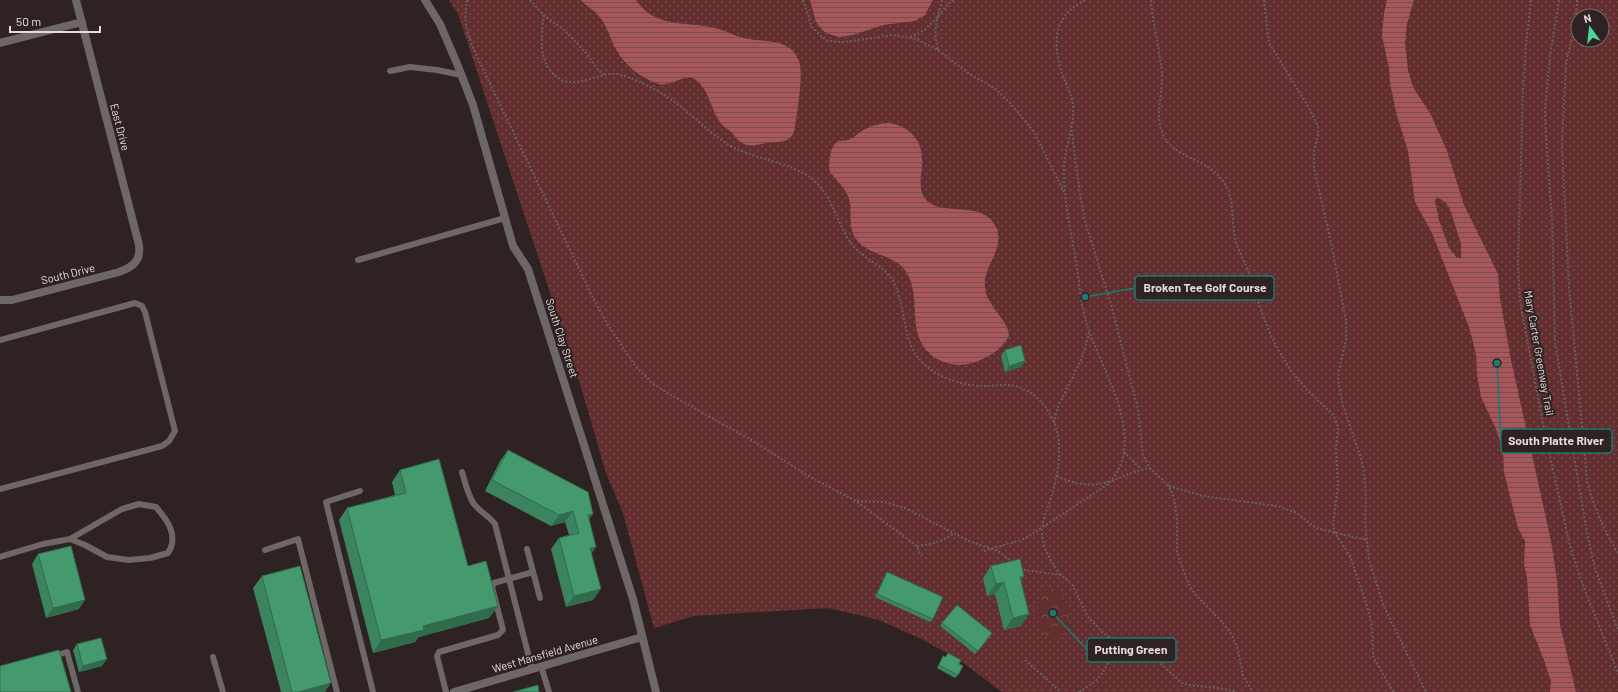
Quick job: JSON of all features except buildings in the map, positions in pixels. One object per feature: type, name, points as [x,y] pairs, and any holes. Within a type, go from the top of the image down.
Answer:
[{"type":"street","name":"East Drive","points":[[76,0],[139,245],[140,253],[138,260]]},
{"type":"street","name":"South Clay Street","points":[[425,0],[443,29],[473,105],[513,246],[531,276],[629,585],[656,692]]},
{"type":"street","points":[[0,42],[82,22]]},
{"type":"street","name":"South Drive","points":[[0,300],[12,300],[119,272],[128,269],[138,260]]},
{"type":"street","name":"West Mansfield Avenue","points":[[454,692],[642,637]]},
{"type":"lane","points":[[390,71],[410,67],[437,70],[461,75]]},
{"type":"lane","points":[[358,260],[505,218]]},
{"type":"lane","points":[[0,340],[135,303],[142,306],[145,312],[175,431],[169,441],[162,446],[0,489]]},
{"type":"lane","points":[[462,472],[475,506],[492,519],[495,524],[532,669]]},
{"type":"lane","points":[[360,491],[326,502],[374,692]]},
{"type":"lane","points":[[0,557],[43,544],[70,539],[122,509],[140,504],[156,507],[173,530],[172,547],[168,553],[150,558],[129,560],[107,557],[86,545],[70,539]]},
{"type":"lane","points":[[265,550],[298,539],[337,692]]},
{"type":"lane","points":[[527,549],[540,598]]},
{"type":"lane","points":[[446,692],[437,656],[439,652],[498,635],[503,630],[492,587],[494,583],[533,572]]},
{"type":"lane","points":[[45,658],[67,652],[78,692]]},
{"type":"lane","points":[[213,657],[223,692]]},
{"type":"lane","points":[[541,666],[549,692]]},
{"type":"path","points":[[468,0],[466,24],[472,44],[482,67],[594,300],[608,325],[643,376],[660,389],[753,441],[810,477],[856,501],[917,546],[921,556]]},
{"type":"path","points":[[530,0],[544,15],[565,31],[586,53],[599,72],[604,74]]},
{"type":"path","points":[[804,0],[812,27],[822,37],[828,40],[844,42],[893,35],[909,37],[927,43],[968,74],[997,90],[1012,105],[1034,132],[1065,193]]},
{"type":"path","points":[[938,50],[934,34],[942,0]]},
{"type":"path","points":[[909,37],[919,34],[938,17],[953,0]]},
{"type":"path","points":[[1057,476],[1073,484],[1091,485],[1112,481],[1119,470],[1124,452],[1125,437],[1120,413],[1108,376],[1090,332],[1085,315],[1065,193],[1065,159],[1073,103],[1061,69],[1057,35],[1062,20],[1069,11],[1084,0]]},
{"type":"path","points":[[1151,0],[1155,34],[1161,65],[1160,123],[1164,137],[1172,148],[1204,164],[1217,173],[1224,182],[1230,195],[1237,246],[1249,272],[1256,300],[1277,349],[1296,377],[1334,416],[1337,421],[1338,433],[1336,449],[1338,485],[1333,521],[1335,532],[1350,556],[1369,612],[1372,628],[1373,656],[1393,692]]},
{"type":"path","points":[[1264,0],[1268,37],[1276,55],[1316,120],[1318,130],[1313,160],[1315,179],[1332,247],[1345,310],[1346,340],[1338,380],[1343,406],[1361,458],[1364,473],[1366,485],[1366,540],[1373,574],[1384,606],[1426,692]]},
{"type":"path","name":"Mary Carter Greenway Trail","points":[[1531,0],[1523,90],[1518,263],[1520,302],[1544,429],[1570,546],[1584,588],[1618,673]]},
{"type":"path","points":[[1559,0],[1550,56],[1545,110],[1552,218],[1555,342],[1587,533],[1597,576],[1618,630]]},
{"type":"path","points":[[1577,0],[1575,27],[1566,63],[1562,145],[1569,287],[1587,480],[1595,507],[1609,539],[1618,553]]},
{"type":"path","points":[[544,15],[541,34],[547,66],[555,76],[562,81],[574,82],[604,74],[622,75],[663,94],[674,101],[729,145],[748,153],[784,164],[811,178],[818,184],[829,200],[848,240],[854,248],[890,276],[898,293],[908,339],[912,348],[922,362],[938,375],[977,386],[1007,385],[1027,390],[1042,402],[1054,423],[1059,444],[1057,476],[1042,528],[1043,544],[1060,575],[1073,586],[1088,617],[1102,632],[1111,638],[1156,659],[1182,683],[1237,692]]},
{"type":"path","points":[[1071,124],[1085,221],[1116,320],[1138,409],[1141,450],[1150,468],[1168,486],[1176,507],[1177,552],[1188,583],[1195,594],[1223,623],[1233,637],[1238,650],[1243,676],[1253,692]]},
{"type":"path","points":[[1054,423],[1057,409],[1082,358],[1090,332]]},
{"type":"path","points":[[1124,452],[1141,469]]},
{"type":"path","points":[[984,551],[1021,540],[1042,528],[1112,481],[1141,469],[1150,468]]},
{"type":"path","points":[[1168,486],[1202,496],[1277,506],[1295,512],[1316,528],[1366,540]]},
{"type":"path","points":[[856,501],[872,501],[896,505],[915,512],[953,534],[1002,553],[1025,570],[1060,575]]},
{"type":"path","points":[[917,546],[940,542],[953,534]]},
{"type":"path","points":[[1079,692],[1100,677],[1104,672],[1110,655],[1111,638]]},
{"type":"path","points":[[1025,660],[1061,692]]},
{"type":"green space","points":[[449,0],[1618,0],[1618,692],[1002,692],[958,659],[921,639],[879,620],[828,608],[694,616],[654,628],[623,513],[606,473],[581,387],[458,14]]},
{"type":"green space","points":[[1050,588],[1059,592],[1065,600],[1068,610],[1068,621],[1065,630],[1060,636],[1052,638],[1042,633],[1037,615],[1038,601],[1045,590]]},
{"type":"shaded area","points":[[581,0],[636,0],[653,16],[662,20],[715,28],[740,37],[783,44],[795,53],[799,61],[801,75],[795,127],[792,136],[781,142],[770,142],[758,145],[747,145],[742,143],[721,124],[707,94],[701,84],[696,80],[688,78],[669,84],[659,84],[645,78],[633,70],[618,53],[607,28],[599,16]]},
{"type":"shaded area","points":[[810,0],[933,0],[925,15],[915,21],[883,25],[853,35],[839,37],[826,33],[816,22]]},
{"type":"shaded area","points":[[1387,0],[1414,0],[1407,24],[1405,43],[1408,70],[1413,87],[1431,115],[1447,151],[1464,205],[1498,274],[1500,299],[1511,360],[1551,541],[1557,579],[1560,625],[1576,692],[1550,692],[1551,681],[1530,625],[1527,578],[1524,565],[1525,541],[1518,528],[1504,472],[1503,450],[1496,429],[1481,397],[1477,374],[1476,354],[1469,327],[1432,233],[1415,202],[1408,151],[1397,116],[1382,36]],"holes":[[[1437,197],[1445,202],[1450,209],[1461,244],[1461,258],[1457,258],[1449,248],[1439,220],[1435,201]]]},
{"type":"shaded area","points":[[888,123],[895,124],[907,130],[916,139],[922,159],[921,188],[924,197],[930,203],[949,209],[981,213],[990,218],[996,227],[998,243],[987,272],[985,288],[990,301],[1006,324],[1009,336],[1002,346],[992,354],[974,363],[960,365],[946,363],[928,352],[921,342],[917,332],[914,298],[908,275],[898,263],[869,250],[857,240],[852,229],[850,202],[848,196],[830,172],[830,159],[832,150],[836,143],[851,139],[869,127]]},
{"type":"place","name":"Broken Tee Golf Course","points":[[1085,297]]},
{"type":"place","name":"South Platte River","points":[[1497,363]]},
{"type":"place","name":"Putting Green","points":[[1053,613]]}]
